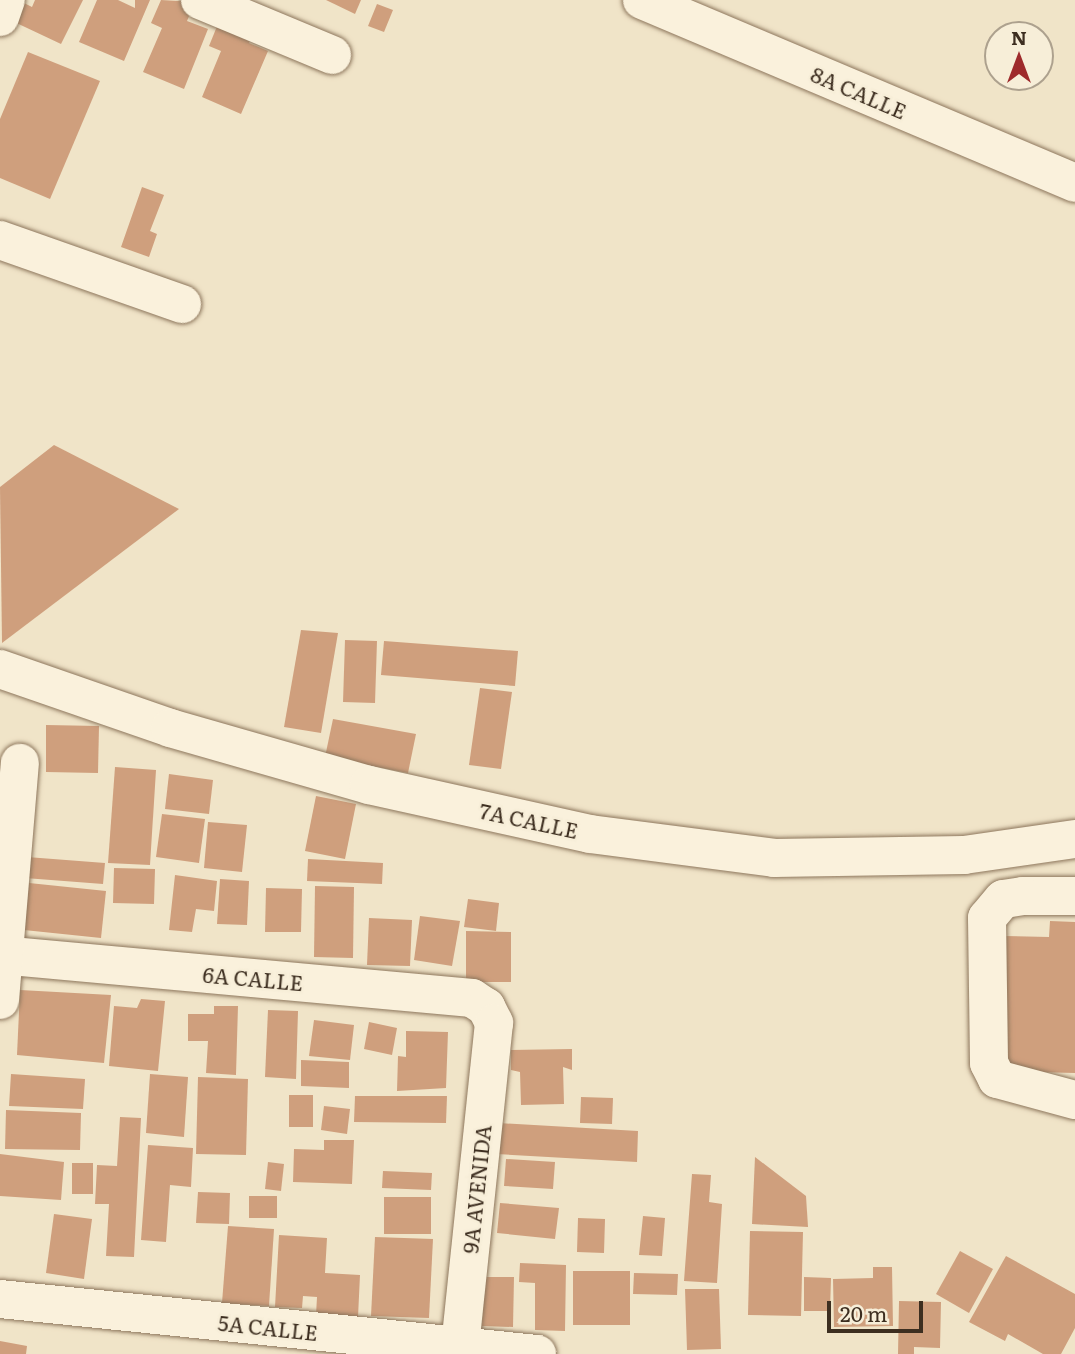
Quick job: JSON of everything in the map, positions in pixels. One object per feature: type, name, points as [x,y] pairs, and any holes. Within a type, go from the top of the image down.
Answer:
[{"type":"street","points":[[0,17],[6,0]]},
{"type":"street","points":[[200,0],[332,55]]},
{"type":"street","name":"8A CALLE","points":[[642,0],[1075,183]]},
{"type":"street","points":[[0,240],[182,304]]},
{"type":"street","name":"7A CALLE","points":[[0,669],[170,728],[369,785],[590,834],[774,858],[964,855],[1075,839]]},
{"type":"street","points":[[0,1000],[20,763]]},
{"type":"street","points":[[1075,896],[1023,896],[1003,899],[988,918],[988,932],[989,1063],[997,1079],[1075,1100]]},
{"type":"street","name":"6A CALLE","points":[[3,955],[472,998],[486,1007],[494,1023]]},
{"type":"street","name":"9A AVENIDA","points":[[459,1350],[494,1023]]},
{"type":"street","name":"5A CALLE","points":[[0,1299],[459,1350],[537,1354]]},
{"type":"building","points":[[18,0],[32,7],[35,0],[83,0],[61,44],[8,19]]},
{"type":"building","points":[[97,0],[118,0],[135,8],[135,0],[150,0],[124,61],[79,42]]},
{"type":"building","points":[[161,0],[195,2],[187,21],[208,29],[184,89],[143,72],[162,28],[151,23]]},
{"type":"building","points":[[326,0],[361,0],[355,14]]},
{"type":"building","points":[[377,4],[393,10],[384,32],[368,26]]},
{"type":"building","points":[[222,14],[255,28],[249,43],[268,51],[241,114],[202,97],[221,51],[209,46]]},
{"type":"building","points":[[28,52],[100,81],[50,199],[0,178],[0,119]]},
{"type":"building","points":[[142,187],[164,195],[150,231],[157,234],[149,257],[121,247]]},
{"type":"building","points":[[54,445],[179,509],[2,643],[0,487]]},
{"type":"building","points":[[301,630],[338,633],[321,733],[284,727]]},
{"type":"building","points":[[345,640],[377,641],[375,703],[343,702]]},
{"type":"building","points":[[384,641],[518,651],[515,686],[381,675]]},
{"type":"building","points":[[480,688],[512,692],[501,769],[469,765]]},
{"type":"building","points":[[333,719],[416,734],[408,773],[325,757]]},
{"type":"building","points":[[46,725],[99,726],[98,773],[46,772]]},
{"type":"building","points":[[115,767],[156,770],[150,865],[108,863]]},
{"type":"building","points":[[169,774],[213,780],[209,814],[165,809]]},
{"type":"building","points":[[316,796],[356,804],[345,859],[305,851]]},
{"type":"building","points":[[162,814],[205,819],[199,863],[156,857]]},
{"type":"building","points":[[208,822],[247,825],[242,872],[204,868]]},
{"type":"building","points":[[27,857],[105,863],[103,884],[25,878]]},
{"type":"building","points":[[308,859],[383,863],[382,884],[307,881]]},
{"type":"building","points":[[114,868],[155,869],[154,904],[113,903]]},
{"type":"building","points":[[175,875],[217,881],[214,911],[196,909],[192,932],[169,930]]},
{"type":"building","points":[[220,879],[249,881],[247,925],[217,924]]},
{"type":"building","points":[[29,883],[106,891],[101,938],[24,930]]},
{"type":"building","points":[[315,886],[354,887],[353,958],[314,957]]},
{"type":"building","points":[[266,888],[302,889],[301,932],[265,932]]},
{"type":"building","points":[[468,899],[499,903],[496,931],[464,927]]},
{"type":"building","points":[[420,916],[460,921],[452,966],[414,960]]},
{"type":"building","points":[[369,918],[412,920],[410,966],[367,965]]},
{"type":"building","points":[[1050,921],[1075,922],[1075,1073],[998,1071],[1003,936],[1049,937]]},
{"type":"building","points":[[466,931],[511,932],[511,982],[466,982]]},
{"type":"building","points":[[20,990],[111,995],[104,1063],[17,1055]]},
{"type":"building","points":[[141,999],[165,1001],[158,1071],[109,1066],[114,1006],[137,1008]]},
{"type":"building","points":[[214,1006],[238,1006],[236,1075],[206,1073],[208,1041],[188,1041],[188,1014],[214,1014]]},
{"type":"building","points":[[268,1010],[298,1011],[296,1079],[265,1077]]},
{"type":"building","points":[[314,1020],[354,1025],[350,1060],[309,1056]]},
{"type":"building","points":[[369,1022],[397,1028],[392,1055],[364,1049]]},
{"type":"building","points":[[406,1031],[448,1032],[446,1088],[397,1091],[398,1056],[406,1057]]},
{"type":"building","points":[[572,1049],[572,1070],[563,1067],[564,1104],[521,1105],[520,1072],[511,1070],[511,1050]]},
{"type":"building","points":[[301,1060],[349,1062],[349,1088],[301,1086]]},
{"type":"building","points":[[11,1074],[85,1079],[83,1109],[9,1106]]},
{"type":"building","points":[[150,1074],[188,1077],[184,1137],[146,1133]]},
{"type":"building","points":[[198,1077],[248,1079],[246,1155],[196,1154]]},
{"type":"building","points":[[289,1095],[313,1095],[313,1127],[289,1127]]},
{"type":"building","points":[[355,1096],[447,1096],[446,1123],[354,1122]]},
{"type":"building","points":[[581,1097],[613,1098],[612,1124],[580,1123]]},
{"type":"building","points":[[324,1106],[350,1109],[347,1134],[321,1130]]},
{"type":"building","points":[[6,1110],[81,1113],[80,1150],[5,1149]]},
{"type":"building","points":[[120,1117],[141,1118],[134,1257],[106,1256],[109,1204],[95,1204],[97,1165],[117,1166]]},
{"type":"building","points":[[498,1123],[638,1131],[637,1162],[497,1154]]},
{"type":"building","points":[[324,1140],[354,1140],[352,1184],[293,1182],[294,1149],[324,1150]]},
{"type":"building","points":[[148,1145],[193,1148],[191,1187],[170,1185],[166,1242],[141,1240]]},
{"type":"building","points":[[0,1154],[64,1162],[61,1200],[0,1196]]},
{"type":"building","points":[[755,1157],[806,1196],[808,1227],[752,1224]]},
{"type":"building","points":[[506,1159],[555,1162],[553,1189],[504,1186]]},
{"type":"building","points":[[268,1162],[284,1164],[281,1191],[265,1189]]},
{"type":"building","points":[[72,1163],[93,1163],[93,1194],[72,1194]]},
{"type":"building","points":[[383,1171],[432,1173],[431,1190],[382,1188]]},
{"type":"building","points":[[692,1174],[711,1175],[709,1202],[722,1204],[717,1283],[684,1281]]},
{"type":"building","points":[[198,1192],[230,1193],[229,1224],[196,1223]]},
{"type":"building","points":[[249,1196],[277,1196],[277,1218],[249,1218]]},
{"type":"building","points":[[384,1197],[431,1197],[431,1234],[384,1234]]},
{"type":"building","points":[[500,1203],[559,1208],[555,1239],[497,1233]]},
{"type":"building","points":[[54,1214],[92,1219],[84,1279],[46,1273]]},
{"type":"building","points":[[643,1216],[665,1218],[662,1256],[639,1255]]},
{"type":"building","points":[[578,1218],[605,1219],[604,1253],[577,1252]]},
{"type":"building","points":[[228,1226],[274,1229],[269,1306],[222,1303]]},
{"type":"building","points":[[750,1231],[803,1232],[801,1316],[748,1315]]},
{"type":"building","points":[[279,1235],[327,1238],[325,1273],[360,1275],[358,1317],[316,1315],[317,1297],[303,1296],[302,1308],[275,1307]]},
{"type":"building","points":[[375,1237],[433,1239],[429,1318],[371,1316]]},
{"type":"building","points":[[960,1251],[993,1269],[969,1313],[936,1294]]},
{"type":"building","points":[[1006,1256],[1075,1294],[1075,1328],[1061,1354],[1043,1354],[1008,1334],[1005,1341],[969,1322]]},
{"type":"building","points":[[520,1263],[566,1265],[565,1331],[535,1330],[535,1283],[519,1282]]},
{"type":"building","points":[[873,1267],[892,1267],[893,1326],[834,1327],[833,1279],[873,1278]]},
{"type":"building","points":[[573,1271],[630,1271],[630,1325],[573,1325]]},
{"type":"building","points":[[634,1273],[678,1274],[677,1295],[633,1294]]},
{"type":"building","points":[[484,1277],[514,1277],[513,1327],[482,1326]]},
{"type":"building","points":[[804,1277],[831,1278],[830,1311],[804,1311]]},
{"type":"building","points":[[685,1289],[719,1289],[721,1349],[687,1350]]},
{"type":"building","points":[[899,1301],[941,1302],[940,1348],[914,1347],[914,1354],[898,1354]]},
{"type":"building","points":[[0,1341],[27,1346],[26,1354],[0,1354]]}]
